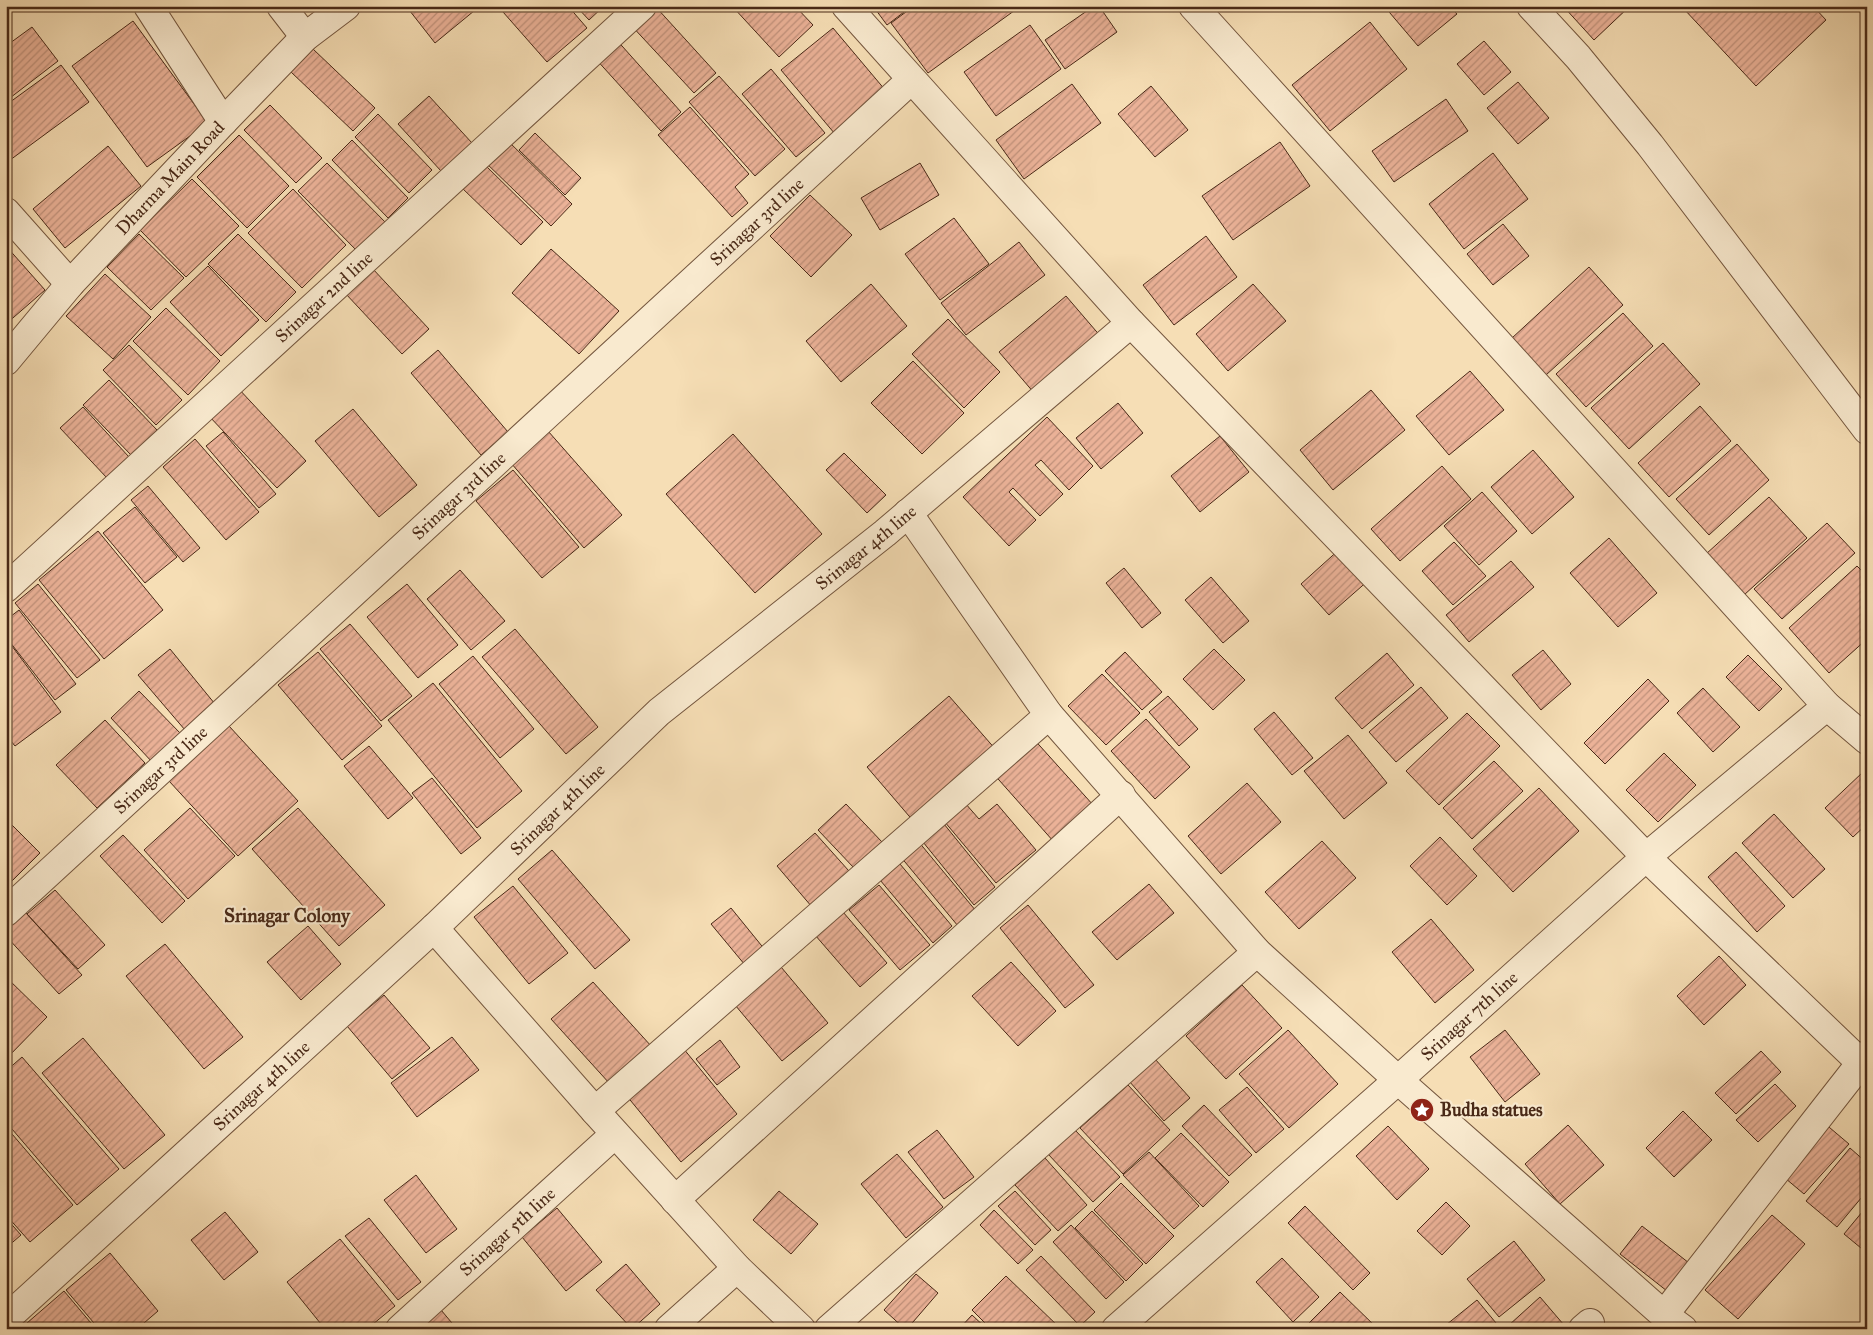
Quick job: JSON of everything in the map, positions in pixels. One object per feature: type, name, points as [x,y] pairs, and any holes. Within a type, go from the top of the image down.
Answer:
[{"type":"street","points":[[148,6],[223,122]]},
{"type":"street","points":[[281,6],[305,37]]},
{"type":"street","name":"Dharma Main Road","points":[[6,361],[70,284],[223,122],[305,37],[346,6]]},
{"type":"street","name":"Srinagar 2nd line","points":[[6,588],[642,6]]},
{"type":"street","points":[[846,6],[1131,323],[1646,857],[1863,1059],[1673,1322],[1398,1080],[1257,952],[1049,715],[908,513]]},
{"type":"street","points":[[1193,6],[1828,706],[1867,740]]},
{"type":"street","points":[[1531,6],[1578,57],[1650,145],[1867,430]]},
{"type":"street","name":"Srinagar 3rd line","points":[[6,912],[911,80]]},
{"type":"street","points":[[6,212],[70,284]]},
{"type":"street","name":"Srinagar 4th line","points":[[6,1319],[434,928],[659,712],[886,533],[1131,323]]},
{"type":"street","name":"Srinagar 7th line","points":[[1116,1329],[1398,1080],[1646,857],[1828,706]]},
{"type":"street","points":[[595,1111],[1049,715]]},
{"type":"street","points":[[675,1200],[1120,795]]},
{"type":"street","points":[[434,928],[615,1134],[737,1268],[801,1329]]},
{"type":"street","points":[[829,1329],[1257,952]]},
{"type":"street","name":"Srinagar 5th line","points":[[400,1329],[615,1134]]},
{"type":"street","points":[[669,1329],[737,1268]]},
{"type":"building","points":[[406,6],[480,6],[435,43]]},
{"type":"building","points":[[510,6],[568,6],[587,28],[547,62],[503,12]]},
{"type":"building","points":[[576,6],[604,6],[589,20]]},
{"type":"building","points":[[655,6],[716,73],[694,93],[629,23]]},
{"type":"building","points":[[732,6],[795,6],[813,25],[779,57]]},
{"type":"building","points":[[873,6],[912,6],[887,25]]},
{"type":"building","points":[[914,6],[1016,6],[1018,8],[928,73],[891,23]]},
{"type":"building","points":[[1094,6],[1099,6],[1117,32],[1065,69],[1045,40]]},
{"type":"building","points":[[1384,6],[1450,6],[1457,14],[1418,46]]},
{"type":"building","points":[[1563,6],[1630,6],[1594,40]]},
{"type":"building","points":[[1684,6],[1813,6],[1826,20],[1756,86],[1683,8]]},
{"type":"building","points":[[133,21],[208,123],[147,167],[72,66]]},
{"type":"building","points":[[1370,22],[1407,69],[1330,131],[1292,85]]},
{"type":"building","points":[[1030,25],[1061,69],[996,116],[964,72]]},
{"type":"building","points":[[32,27],[58,61],[6,101],[6,46]]},
{"type":"building","points":[[833,28],[886,91],[835,134],[781,70]]},
{"type":"building","points":[[614,37],[681,112],[661,131],[594,57]]},
{"type":"building","points":[[1484,41],[1511,72],[1484,95],[1457,64]]},
{"type":"building","points":[[313,49],[375,108],[353,131],[291,72]]},
{"type":"building","points":[[61,65],[89,102],[6,163],[6,105]]},
{"type":"building","points":[[771,69],[825,133],[796,157],[742,94]]},
{"type":"building","points":[[719,76],[785,149],[755,176],[689,102]]},
{"type":"building","points":[[1518,82],[1549,118],[1518,144],[1487,108]]},
{"type":"building","points":[[1072,84],[1101,123],[1024,179],[996,140]]},
{"type":"building","points":[[1151,86],[1188,130],[1155,157],[1118,114]]},
{"type":"building","points":[[429,96],[472,143],[441,171],[398,124]]},
{"type":"building","points":[[1446,99],[1468,131],[1394,182],[1372,151]]},
{"type":"building","points":[[270,105],[322,158],[296,183],[244,130]]},
{"type":"building","points":[[690,107],[749,174],[735,187],[748,203],[732,217],[658,135]]},
{"type":"building","points":[[378,114],[432,170],[409,193],[355,137]]},
{"type":"building","points":[[535,133],[581,178],[565,195],[519,150]]},
{"type":"building","points":[[239,135],[289,186],[247,228],[197,177]]},
{"type":"building","points":[[505,138],[572,204],[551,226],[483,160]]},
{"type":"building","points":[[352,140],[408,198],[388,218],[332,160]]},
{"type":"building","points":[[1280,142],[1310,186],[1233,240],[1202,196]]},
{"type":"building","points":[[108,146],[141,186],[65,248],[33,209]]},
{"type":"building","points":[[1493,153],[1528,199],[1464,249],[1429,204]]},
{"type":"building","points":[[327,163],[387,224],[358,252],[298,191]]},
{"type":"building","points":[[920,163],[939,195],[880,230],[861,198]]},
{"type":"building","points":[[485,165],[543,222],[521,245],[462,188]]},
{"type":"building","points":[[192,179],[239,226],[186,277],[140,230]]},
{"type":"building","points":[[293,189],[346,245],[302,288],[248,233]]},
{"type":"building","points":[[810,195],[852,235],[811,277],[770,236]]},
{"type":"building","points":[[954,218],[989,264],[940,300],[905,254]]},
{"type":"building","points":[[1503,224],[1529,256],[1493,285],[1467,254]]},
{"type":"building","points":[[139,234],[184,278],[151,310],[107,267]]},
{"type":"building","points":[[238,234],[296,292],[266,322],[208,264]]},
{"type":"building","points":[[1206,236],[1237,277],[1174,325],[1143,285]]},
{"type":"building","points":[[1019,242],[1045,275],[966,335],[941,303]]},
{"type":"building","points":[[6,246],[45,290],[6,324]]},
{"type":"building","points":[[551,249],[619,311],[579,354],[512,293]]},
{"type":"building","points":[[208,266],[259,320],[221,356],[170,302]]},
{"type":"building","points":[[1589,267],[1623,305],[1546,375],[1512,338]]},
{"type":"building","points":[[372,268],[429,329],[402,354],[345,293]]},
{"type":"building","points":[[105,274],[151,317],[113,359],[66,316]]},
{"type":"building","points":[[871,284],[907,326],[841,382],[806,341]]},
{"type":"building","points":[[1253,284],[1286,321],[1228,371],[1196,334]]},
{"type":"building","points":[[1066,296],[1102,338],[1035,394],[999,352]]},
{"type":"building","points":[[166,308],[220,361],[188,395],[133,341]]},
{"type":"building","points":[[1623,313],[1653,346],[1586,407],[1556,374]]},
{"type":"building","points":[[948,319],[1000,372],[964,408],[912,354]]},
{"type":"building","points":[[1663,343],[1700,384],[1629,449],[1591,408]]},
{"type":"building","points":[[129,345],[182,400],[156,425],[103,370]]},
{"type":"building","points":[[438,350],[508,432],[481,455],[411,373]]},
{"type":"building","points":[[913,361],[964,413],[922,454],[871,403]]},
{"type":"building","points":[[1470,371],[1504,410],[1449,455],[1416,416]]},
{"type":"building","points":[[109,380],[157,430],[131,455],[83,405]]},
{"type":"building","points":[[237,387],[306,461],[277,488],[208,415]]},
{"type":"building","points":[[1371,390],[1405,430],[1333,490],[1300,450]]},
{"type":"building","points":[[1118,403],[1143,433],[1101,469],[1076,438]]},
{"type":"building","points":[[1700,406],[1731,441],[1669,497],[1638,463]]},
{"type":"building","points":[[83,407],[129,457],[107,478],[60,428]]},
{"type":"building","points":[[353,409],[417,485],[379,517],[315,441]]},
{"type":"building","points":[[1047,417],[1093,466],[1069,490],[1041,460],[1035,465],[1063,494],[1040,516],[1013,488],[1009,492],[1036,520],[1009,546],[963,497]]},
{"type":"building","points":[[548,431],[622,515],[584,548],[511,463]]},
{"type":"building","points":[[223,432],[276,494],[259,508],[206,446]]},
{"type":"building","points":[[733,434],[822,534],[755,593],[666,494]]},
{"type":"building","points":[[1220,436],[1249,472],[1200,512],[1171,476]]},
{"type":"building","points":[[195,439],[259,512],[226,540],[163,467]]},
{"type":"building","points":[[1737,444],[1769,480],[1709,535],[1676,499]]},
{"type":"building","points":[[1533,450],[1574,497],[1532,534],[1491,487]]},
{"type":"building","points":[[844,453],[886,495],[867,513],[826,470]]},
{"type":"building","points":[[1442,466],[1471,499],[1400,561],[1371,529]]},
{"type":"building","points":[[513,470],[579,547],[542,578],[476,501]]},
{"type":"building","points":[[148,486],[200,548],[183,562],[131,500]]},
{"type":"building","points":[[1482,492],[1517,531],[1479,565],[1444,526]]},
{"type":"building","points":[[1769,497],[1807,538],[1744,595],[1706,554]]},
{"type":"building","points":[[135,507],[177,557],[145,583],[103,533]]},
{"type":"building","points":[[1827,523],[1855,553],[1782,619],[1754,589]]},
{"type":"building","points":[[98,531],[163,610],[104,659],[39,580]]},
{"type":"building","points":[[1609,538],[1657,593],[1618,627],[1570,573]]},
{"type":"building","points":[[1454,542],[1486,576],[1453,605],[1422,571]]},
{"type":"building","points":[[1342,547],[1370,579],[1329,615],[1301,584]]},
{"type":"building","points":[[1511,561],[1534,587],[1469,642],[1446,615]]},
{"type":"building","points":[[1857,566],[1867,576],[1867,639],[1829,673],[1789,628]]},
{"type":"building","points":[[1124,568],[1161,613],[1142,628],[1106,583]]},
{"type":"building","points":[[460,570],[505,621],[471,650],[427,599]]},
{"type":"building","points":[[1211,577],[1249,621],[1223,643],[1185,600]]},
{"type":"building","points":[[38,584],[100,660],[77,678],[15,603]]},
{"type":"building","points":[[407,584],[458,645],[418,678],[367,617]]},
{"type":"building","points":[[19,610],[76,684],[55,700],[6,637],[6,620]]},
{"type":"building","points":[[350,624],[412,696],[381,721],[320,649]]},
{"type":"building","points":[[515,629],[598,727],[566,754],[482,657]]},
{"type":"building","points":[[6,638],[61,712],[15,746],[6,735]]},
{"type":"building","points":[[170,649],[215,704],[185,730],[138,675]]},
{"type":"building","points":[[1214,649],[1245,680],[1213,710],[1183,679]]},
{"type":"building","points":[[1543,650],[1571,684],[1541,710],[1512,675]]},
{"type":"building","points":[[318,652],[382,726],[342,760],[278,685]]},
{"type":"building","points":[[1125,652],[1162,692],[1142,710],[1105,671]]},
{"type":"building","points":[[1387,653],[1414,685],[1362,729],[1335,698]]},
{"type":"building","points":[[1748,655],[1782,689],[1759,711],[1726,677]]},
{"type":"building","points":[[473,656],[534,729],[500,758],[439,684]]},
{"type":"building","points":[[1102,674],[1140,713],[1106,745],[1068,706]]},
{"type":"building","points":[[1648,679],[1669,701],[1605,764],[1584,743]]},
{"type":"building","points":[[433,683],[522,791],[477,828],[388,720]]},
{"type":"building","points":[[1421,687],[1448,718],[1396,762],[1369,732]]},
{"type":"building","points":[[1703,688],[1740,727],[1713,752],[1677,713]]},
{"type":"building","points":[[139,691],[182,735],[153,763],[111,718]]},
{"type":"building","points":[[949,696],[997,751],[915,823],[867,767]]},
{"type":"building","points":[[1168,696],[1198,729],[1179,746],[1149,712]]},
{"type":"building","points":[[1274,712],[1313,758],[1292,775],[1254,729]]},
{"type":"building","points":[[1467,713],[1500,746],[1439,805],[1406,771]]},
{"type":"building","points":[[1146,719],[1190,767],[1155,799],[1111,751]]},
{"type":"building","points":[[105,720],[145,763],[97,808],[56,765]]},
{"type":"building","points":[[229,726],[298,801],[238,856],[169,781]]},
{"type":"building","points":[[1348,735],[1387,783],[1344,819],[1304,771]]},
{"type":"building","points":[[1031,736],[1094,806],[1054,842],[991,771]]},
{"type":"building","points":[[369,746],[413,798],[388,819],[344,766]]},
{"type":"building","points":[[1664,753],[1696,785],[1658,822],[1626,790]]},
{"type":"building","points":[[1494,761],[1523,791],[1472,839],[1443,808]]},
{"type":"building","points":[[1863,772],[1867,776],[1867,824],[1853,837],[1825,808]]},
{"type":"building","points":[[432,778],[481,838],[461,854],[412,793]]},
{"type":"building","points":[[1247,783],[1281,822],[1221,874],[1188,836]]},
{"type":"building","points":[[1539,788],[1579,831],[1513,892],[1473,849]]},
{"type":"building","points":[[965,803],[979,819],[997,804],[1036,850],[996,883],[944,821]]},
{"type":"building","points":[[846,804],[882,842],[854,868],[818,830]]},
{"type":"building","points":[[190,808],[235,856],[188,899],[144,850]]},
{"type":"building","points":[[298,808],[385,905],[339,946],[252,849]]},
{"type":"building","points":[[1774,814],[1825,869],[1793,898],[1742,843]]},
{"type":"building","points":[[6,819],[40,853],[6,887]]},
{"type":"building","points":[[944,824],[995,887],[974,905],[923,842]]},
{"type":"building","points":[[815,833],[857,880],[818,914],[777,866]]},
{"type":"building","points":[[123,835],[185,901],[162,923],[100,856]]},
{"type":"building","points":[[1440,837],[1477,876],[1447,905],[1410,866]]},
{"type":"building","points":[[918,841],[976,911],[958,926],[900,856]]},
{"type":"building","points":[[1322,841],[1356,878],[1299,929],[1265,892]]},
{"type":"building","points":[[552,850],[630,940],[595,969],[518,879]]},
{"type":"building","points":[[1736,852],[1785,906],[1757,932],[1708,877]]},
{"type":"building","points":[[900,864],[952,926],[933,943],[880,880]]},
{"type":"building","points":[[1149,884],[1174,913],[1117,960],[1092,932]]},
{"type":"building","points":[[879,885],[930,945],[900,970],[849,910]]},
{"type":"building","points":[[513,886],[568,953],[529,984],[474,917]]},
{"type":"building","points":[[55,890],[105,945],[78,969],[27,914]]},
{"type":"building","points":[[1028,905],[1094,985],[1065,1008],[1000,928]]},
{"type":"building","points":[[731,908],[770,956],[750,971],[711,924]]},
{"type":"building","points":[[843,912],[887,963],[860,987],[815,935]]},
{"type":"building","points":[[26,913],[82,975],[59,994],[6,936],[6,930]]},
{"type":"building","points":[[1431,919],[1474,970],[1435,1003],[1392,952]]},
{"type":"building","points":[[308,926],[341,964],[301,1000],[267,962]]},
{"type":"building","points":[[165,944],[243,1037],[204,1069],[126,976]]},
{"type":"building","points":[[1719,956],[1746,985],[1704,1025],[1677,996]]},
{"type":"building","points":[[776,961],[828,1023],[782,1061],[730,999]]},
{"type":"building","points":[[1011,962],[1056,1011],[1018,1046],[972,996]]},
{"type":"building","points":[[6,977],[47,1017],[6,1059]]},
{"type":"building","points":[[593,982],[652,1047],[610,1084],[551,1019]]},
{"type":"building","points":[[1242,985],[1282,1028],[1226,1079],[1186,1036]]},
{"type":"building","points":[[384,995],[430,1048],[392,1079],[347,1026]]},
{"type":"building","points":[[1288,1030],[1338,1084],[1289,1128],[1239,1074]]},
{"type":"building","points":[[1505,1030],[1540,1074],[1505,1102],[1470,1057]]},
{"type":"building","points":[[452,1037],[479,1070],[417,1117],[391,1083]]},
{"type":"building","points":[[83,1038],[165,1135],[124,1169],[42,1073]]},
{"type":"building","points":[[720,1040],[740,1067],[717,1085],[696,1059]]},
{"type":"building","points":[[683,1048],[737,1114],[681,1162],[626,1095]]},
{"type":"building","points":[[1761,1051],[1781,1072],[1736,1114],[1715,1093]]},
{"type":"building","points":[[22,1057],[119,1169],[77,1205],[6,1122],[6,1071]]},
{"type":"building","points":[[1155,1059],[1190,1098],[1164,1121],[1129,1081]]},
{"type":"building","points":[[1775,1084],[1796,1106],[1758,1142],[1736,1120]]},
{"type":"building","points":[[1128,1085],[1170,1130],[1123,1174],[1080,1128]]},
{"type":"building","points":[[1247,1087],[1284,1129],[1256,1153],[1219,1110]]},
{"type":"building","points":[[1204,1105],[1252,1155],[1229,1176],[1182,1126]]},
{"type":"building","points":[[1683,1111],[1712,1140],[1674,1177],[1646,1148]]},
{"type":"building","points":[[1823,1122],[1849,1144],[1804,1194],[1779,1173]]},
{"type":"building","points":[[1568,1125],[1604,1165],[1560,1204],[1525,1164]]},
{"type":"building","points":[[1388,1126],[1429,1169],[1397,1200],[1356,1156]]},
{"type":"building","points":[[6,1127],[73,1205],[30,1242],[6,1215]]},
{"type":"building","points":[[1074,1129],[1120,1177],[1093,1202],[1048,1154]]},
{"type":"building","points":[[937,1130],[974,1177],[944,1199],[908,1152]]},
{"type":"building","points":[[1181,1133],[1229,1182],[1203,1207],[1155,1158]]},
{"type":"building","points":[[1850,1148],[1867,1163],[1867,1191],[1837,1227],[1806,1201]]},
{"type":"building","points":[[1149,1152],[1199,1206],[1174,1229],[1123,1175]]},
{"type":"building","points":[[897,1154],[943,1207],[906,1238],[861,1184]]},
{"type":"building","points":[[1045,1158],[1087,1205],[1058,1231],[1015,1185]]},
{"type":"building","points":[[416,1175],[457,1229],[426,1253],[384,1200]]},
{"type":"building","points":[[1121,1183],[1174,1236],[1146,1264],[1094,1210]]},
{"type":"building","points":[[779,1191],[818,1224],[791,1254],[753,1220]]},
{"type":"building","points":[[1015,1191],[1051,1230],[1035,1245],[998,1206]]},
{"type":"building","points":[[1446,1202],[1470,1226],[1442,1255],[1417,1231]]},
{"type":"building","points":[[1305,1206],[1370,1273],[1353,1290],[1288,1223]]},
{"type":"building","points":[[1867,1206],[1867,1253],[1844,1234]]},
{"type":"building","points":[[557,1208],[602,1262],[566,1291],[522,1237]]},
{"type":"building","points":[[994,1210],[1033,1250],[1018,1264],[980,1225]]},
{"type":"building","points":[[1092,1211],[1143,1264],[1126,1281],[1075,1228]]},
{"type":"building","points":[[225,1212],[258,1252],[224,1280],[191,1240]]},
{"type":"building","points":[[1772,1215],[1805,1244],[1738,1319],[1705,1290]]},
{"type":"building","points":[[6,1218],[21,1235],[6,1248]]},
{"type":"building","points":[[369,1218],[421,1282],[398,1300],[345,1236]]},
{"type":"building","points":[[1071,1225],[1124,1282],[1106,1299],[1053,1242]]},
{"type":"building","points":[[1642,1226],[1689,1263],[1667,1291],[1620,1254]]},
{"type":"building","points":[[340,1239],[395,1306],[367,1329],[325,1329],[287,1282]]},
{"type":"building","points":[[1514,1241],[1545,1280],[1499,1317],[1467,1279]]},
{"type":"building","points":[[110,1253],[158,1311],[137,1329],[99,1329],[66,1290]]},
{"type":"building","points":[[1041,1256],[1095,1312],[1080,1326],[1026,1270]]},
{"type":"building","points":[[1282,1258],[1319,1297],[1293,1322],[1256,1282]]},
{"type":"building","points":[[626,1264],[660,1304],[632,1329],[596,1290]]},
{"type":"building","points":[[916,1274],[938,1293],[905,1329],[884,1310]]},
{"type":"building","points":[[1006,1276],[1060,1328],[991,1329],[972,1310]]},
{"type":"building","points":[[64,1291],[96,1329],[32,1329],[27,1323]]},
{"type":"building","points":[[1340,1292],[1376,1327],[1303,1329]]},
{"type":"building","points":[[1540,1297],[1564,1325],[1559,1329],[1512,1329],[1509,1325]]},
{"type":"building","points":[[1477,1300],[1501,1329],[1441,1329]]},
{"type":"building","points":[[436,1304],[457,1329],[416,1329]]},
{"type":"building","points":[[972,1315],[987,1329],[959,1329]]},
{"type":"place","name":"Budha statues","points":[[1422,1110]]},
{"type":"district","name":"Srinagar Colony","points":[[287,915]]}]
